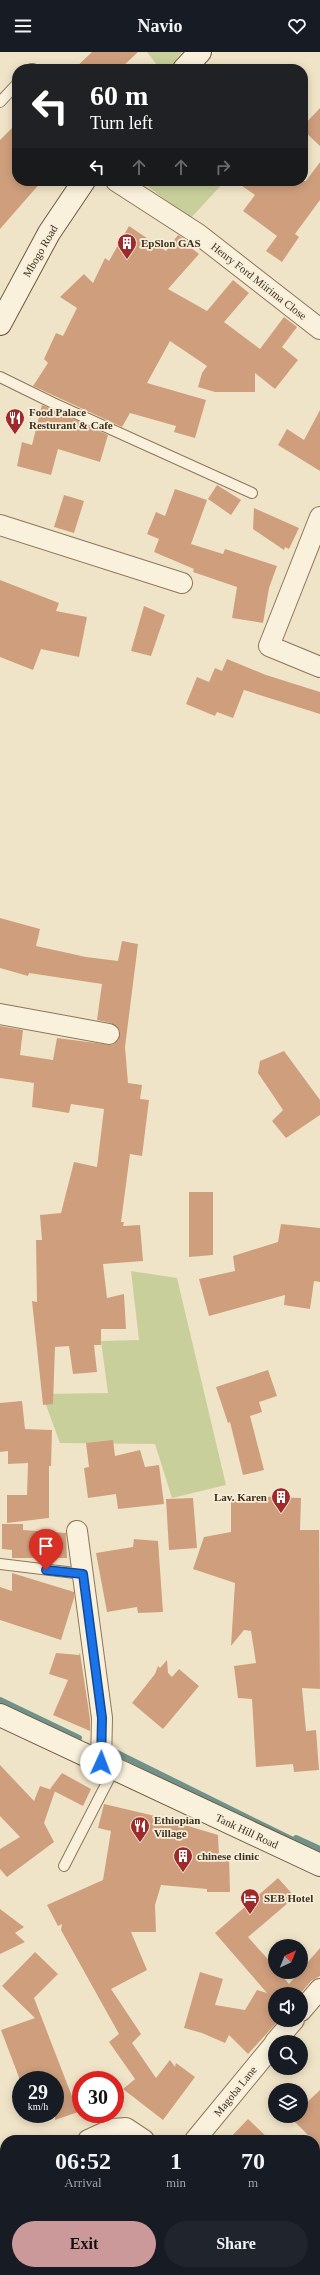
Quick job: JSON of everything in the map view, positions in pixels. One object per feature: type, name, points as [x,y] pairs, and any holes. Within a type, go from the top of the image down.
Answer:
[{"type":"street","points":[[189,64],[200,52]]},
{"type":"street","name":"Mbogo Road","points":[[0,324],[49,234],[81,186]]},
{"type":"street","name":"Henry Ford Miirima Close","points":[[124,186],[198,234],[320,329]]},
{"type":"street","points":[[320,517],[269,646],[320,668]]},
{"type":"street","points":[[0,525],[182,583]]},
{"type":"street","points":[[0,1014],[109,1034]]},
{"type":"street","points":[[77,1531],[107,1766]]},
{"type":"street","name":"Tank Hill Road","points":[[0,1715],[320,1866]]},
{"type":"street","points":[[308,2003],[320,1989]]},
{"type":"street","name":"Magoba Lane","points":[[281,2035],[288,2027]]},
{"type":"street","name":"Magoba Lane","points":[[199,2135],[268,2051]]},
{"type":"street","points":[[99,2135],[112,2129],[126,2128],[136,2135]]},
{"type":"lane","points":[[0,102],[12,89]]},
{"type":"lane","points":[[0,377],[252,493]]},
{"type":"lane","points":[[0,1564],[83,1574]]},
{"type":"lane","points":[[64,1866],[107,1766]]},
{"type":"green space","points":[[147,52],[182,52],[172,64],[156,64]]},
{"type":"green space","points":[[147,186],[220,186],[190,219]]},
{"type":"green space","points":[[131,1271],[177,1278],[226,1485],[172,1498],[155,1444],[60,1443],[42,1394],[108,1393],[101,1341],[139,1340]]},
{"type":"building","points":[[92,52],[138,52],[125,64],[79,64]]},
{"type":"building","points":[[320,108],[320,146],[308,135],[308,121]]},
{"type":"building","points":[[12,128],[12,186],[38,186],[0,229],[0,140]]},
{"type":"building","points":[[320,162],[320,200],[295,234],[299,237],[282,262],[266,251],[277,236],[243,211],[255,195],[242,186],[308,186],[308,178]]},
{"type":"building","points":[[129,226],[166,251],[178,235],[192,244],[190,247],[199,254],[168,289],[207,311],[233,280],[249,293],[224,322],[260,349],[284,317],[297,327],[282,347],[298,360],[275,389],[255,373],[255,392],[215,392],[198,387],[202,373],[207,366],[170,341],[147,383],[206,400],[195,438],[174,432],[176,426],[130,413],[122,427],[33,386],[48,363],[44,359],[56,333],[63,336],[77,308],[60,297],[84,274],[93,283],[105,258],[109,261]]},
{"type":"building","points":[[42,405],[108,435],[100,462],[58,449],[51,475],[17,466],[22,442],[32,445]]},
{"type":"building","points":[[320,410],[320,471],[278,445],[287,429],[304,440]]},
{"type":"building","points":[[217,485],[241,500],[231,515],[208,499]]},
{"type":"building","points":[[175,489],[207,500],[191,544],[223,554],[225,549],[277,566],[269,588],[263,623],[232,618],[237,587],[193,572],[194,569],[154,552],[159,539],[147,534],[156,512],[165,516]]},
{"type":"building","points":[[64,495],[84,501],[74,533],[54,527]]},
{"type":"building","points":[[254,508],[299,528],[289,549],[285,547],[284,550],[253,529]]},
{"type":"building","points":[[0,580],[59,603],[56,611],[87,617],[79,657],[41,649],[33,670],[0,657]]},
{"type":"building","points":[[144,606],[165,615],[151,656],[131,651]]},
{"type":"building","points":[[227,659],[266,675],[320,692],[320,714],[244,690],[233,718],[217,712],[215,716],[186,704],[197,677],[209,682],[215,668],[222,671]]},
{"type":"building","points":[[0,918],[40,929],[36,946],[86,957],[118,961],[122,941],[138,944],[125,1047],[128,1083],[142,1085],[140,1099],[149,1100],[142,1156],[130,1154],[121,1222],[124,1222],[123,1226],[140,1225],[143,1261],[103,1264],[107,1298],[124,1294],[126,1329],[101,1329],[101,1345],[94,1345],[97,1372],[73,1374],[69,1346],[55,1347],[53,1404],[43,1405],[32,1301],[37,1302],[36,1240],[42,1240],[40,1215],[61,1213],[74,1162],[97,1167],[104,1109],[71,1104],[69,1113],[32,1107],[34,1083],[0,1078],[0,1026],[23,1030],[20,1055],[53,1060],[57,1038],[112,1045],[118,1041],[120,1031],[111,1023],[97,1020],[102,984],[29,973],[28,976],[0,968]]},
{"type":"building","points":[[284,1051],[320,1100],[320,1115],[286,1138],[272,1121],[283,1110],[258,1073],[260,1061]]},
{"type":"building","points":[[189,1192],[213,1192],[213,1255],[189,1257]]},
{"type":"building","points":[[281,1224],[320,1228],[320,1282],[314,1281],[310,1309],[284,1305],[285,1295],[209,1316],[199,1279],[235,1271],[233,1256],[278,1242]]},
{"type":"building","points":[[268,1370],[277,1396],[259,1402],[262,1412],[250,1416],[264,1470],[243,1475],[230,1422],[228,1423],[216,1387]]},
{"type":"building","points":[[22,1401],[25,1429],[52,1430],[51,1466],[49,1466],[49,1518],[7,1523],[7,1495],[27,1495],[28,1463],[8,1464],[8,1451],[0,1452],[0,1403]]},
{"type":"building","points":[[113,1440],[115,1456],[140,1450],[145,1467],[159,1465],[164,1504],[118,1509],[116,1494],[88,1498],[84,1468],[89,1467],[86,1443]]},
{"type":"building","points":[[249,1496],[301,1498],[300,1530],[319,1530],[320,1689],[302,1688],[306,1731],[316,1730],[319,1770],[294,1772],[293,1764],[256,1767],[252,1699],[238,1698],[234,1666],[256,1663],[251,1631],[244,1630],[231,1646],[235,1583],[193,1569],[204,1537],[231,1532],[231,1499],[250,1499]]},
{"type":"building","points":[[193,1498],[197,1548],[169,1550],[166,1499]]},
{"type":"building","points":[[2,1524],[23,1524],[23,1530],[66,1533],[67,1558],[12,1558],[12,1550],[2,1549]]},
{"type":"building","points":[[134,1539],[158,1541],[163,1612],[138,1613],[137,1607],[107,1612],[96,1553],[133,1547]]},
{"type":"building","points":[[12,1573],[74,1592],[74,1598],[61,1640],[0,1620],[0,1587],[12,1591]]},
{"type":"building","points":[[56,1653],[79,1655],[80,1653],[90,1719],[90,1731],[53,1715],[68,1680],[49,1674]]},
{"type":"building","points":[[167,1660],[168,1673],[172,1677],[179,1669],[199,1686],[163,1729],[132,1703],[155,1674],[158,1666],[160,1668]]},
{"type":"building","points":[[0,1765],[34,1801],[40,1786],[55,1791],[44,1823],[54,1842],[7,1877],[0,1869],[0,1849],[20,1837],[0,1816]]},
{"type":"building","points":[[62,1773],[91,1789],[83,1806],[50,1789]]},
{"type":"building","points":[[104,1804],[155,1816],[218,1835],[219,1856],[229,1856],[230,1892],[207,1892],[207,1889],[161,1885],[155,1905],[156,1932],[131,1932],[147,1970],[111,1989],[141,2034],[132,2043],[156,2078],[170,2060],[175,2067],[176,2063],[195,2077],[163,2120],[124,2090],[135,2079],[109,2042],[119,2034],[61,1930],[62,1924],[58,1926],[47,1905],[103,1880],[111,1831],[98,1828]]},
{"type":"building","points":[[278,1878],[295,1897],[248,1937],[268,1959],[268,1979],[285,1979],[289,1984],[293,1979],[308,1979],[308,1962],[320,1948],[320,1976],[311,1981],[306,1987],[268,1987],[268,2027],[273,2027],[248,2054],[229,2035],[225,2043],[202,2033],[184,2028],[200,1972],[223,1979],[215,2005],[245,2010],[257,1990],[267,1993],[215,1933]]},
{"type":"building","points":[[0,1909],[24,1927],[15,1933],[25,1942],[0,1954]]},
{"type":"building","points":[[35,1952],[58,1974],[34,1998],[62,2071],[17,2071],[1,2030],[35,2018],[2,1986]]},
{"type":"building","points":[[64,2076],[72,2096],[72,2114],[64,2117]]},
{"type":"building","points":[[320,2090],[320,2135],[308,2135],[296,2123],[308,2123],[308,2101]]},
{"type":"building","points":[[248,2119],[265,2135],[233,2135]]},
{"type":"waterway","points":[[0,1700],[79,1738]]},
{"type":"waterway","points":[[109,1749],[299,1843]]},
{"type":"waterway","points":[[296,1838],[320,1849]]},
{"type":"place","name":"EpSlon GAS","points":[[127,260]]},
{"type":"place","name":"Food Palace Resturant & Cafe","points":[[15,435]]},
{"type":"place","name":"Lav. Karen","points":[[281,1514]]},
{"type":"place","name":"Ethiopian Village","points":[[140,1843]]},
{"type":"place","name":"chinese clinic","points":[[183,1873]]},
{"type":"place","name":"SEB Hotel","points":[[250,1915]]},
{"type":"route","points":[[46,1570],[83,1574],[102,1718],[101,1763]]}]
